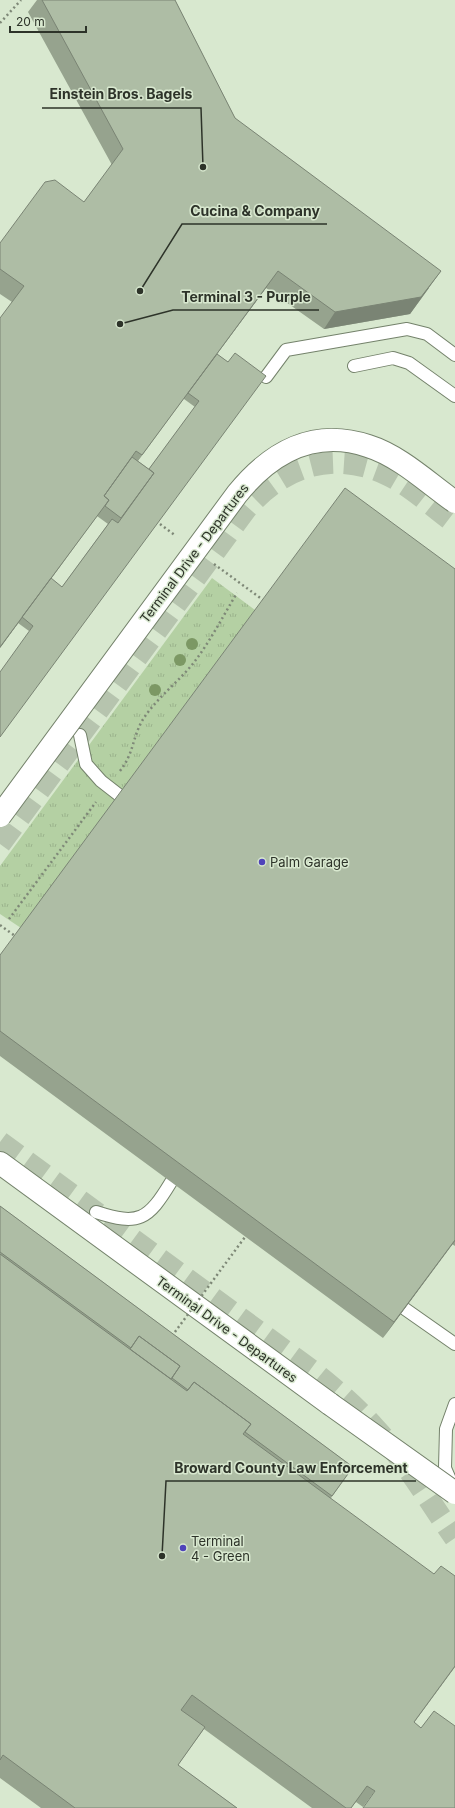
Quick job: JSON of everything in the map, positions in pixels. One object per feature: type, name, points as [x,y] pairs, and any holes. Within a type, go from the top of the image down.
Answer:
[{"type":"street","name":"Terminal Drive - Departures","points":[[0,816],[237,494],[247,481],[271,460],[298,445],[330,440],[348,441],[369,446],[390,456],[455,502]]},
{"type":"street","name":"Terminal Drive - Departures","points":[[0,1162],[330,1404],[455,1492]]},
{"type":"lane","points":[[266,377],[286,350],[407,329],[428,334],[455,355]]},
{"type":"lane","points":[[354,366],[393,358],[409,363],[455,396]]},
{"type":"lane","points":[[80,735],[86,764],[119,795]]},
{"type":"lane","points":[[96,1212],[118,1220],[135,1219],[145,1215],[154,1208],[171,1182]]},
{"type":"lane","points":[[405,1309],[455,1344]]},
{"type":"lane","points":[[455,1404],[446,1429],[445,1468],[455,1492]]},
{"type":"path","points":[[0,23],[21,0]]},
{"type":"path","points":[[9,919],[128,760],[142,720],[158,700],[195,660],[237,593]]},
{"type":"path","points":[[0,925],[15,936]]},
{"type":"path","points":[[172,1337],[245,1237]]},
{"type":"green space","points":[[212,578],[255,610],[21,928],[0,914],[0,866]]},
{"type":"building","points":[[42,0],[175,0],[235,118],[441,271],[421,297],[335,312],[278,271],[142,455],[136,451],[104,496],[109,500],[0,647],[0,318],[24,286],[0,269],[0,243],[45,182],[55,180],[84,202],[123,149]]},
{"type":"building","points":[[235,353],[266,376],[0,737],[0,672],[33,626],[22,617],[51,578],[62,587],[112,519],[118,523],[154,473],[149,469],[199,401],[188,393],[217,354],[228,362]]},
{"type":"building","points":[[132,457],[154,473],[121,518],[105,506],[109,500],[104,496]]},
{"type":"building","name":"Palm Garage","points":[[345,488],[455,569],[455,1240],[394,1322],[0,1031],[0,955]]},
{"type":"building","points":[[0,1206],[353,1467],[332,1496],[245,1432],[251,1424],[194,1382],[188,1390],[172,1378],[180,1366],[139,1336],[131,1348],[0,1252]]},
{"type":"building","name":"Terminal 4 - Green","points":[[0,1254],[187,1391],[194,1382],[251,1424],[243,1434],[434,1574],[441,1566],[455,1576],[455,1666],[414,1722],[421,1728],[434,1711],[455,1726],[455,1808],[363,1808],[375,1791],[367,1786],[351,1808],[346,1808],[192,1695],[181,1710],[205,1727],[178,1765],[237,1808],[75,1808],[3,1755],[0,1760]]},
{"type":"building","points":[[139,1336],[180,1366],[171,1379],[130,1349]]},
{"type":"tunnel","points":[[0,844],[246,509],[276,482],[293,472],[311,466],[329,463],[348,463],[368,467],[388,475],[406,485],[455,523]]},
{"type":"tunnel","points":[[0,1142],[315,1373],[338,1392],[367,1420],[396,1453],[455,1538]]},
{"type":"place","name":"Einstein Bros. Bagels","points":[[203,167]]},
{"type":"place","name":"Cucina & Company","points":[[140,291]]},
{"type":"place","name":"Terminal 3 - Purple","points":[[120,324]]},
{"type":"place","name":"Palm Garage","points":[[262,862]]},
{"type":"place","name":"Terminal 4 - Green","points":[[183,1548]]},
{"type":"place","name":"Broward County Law Enforcement","points":[[162,1556]]}]
